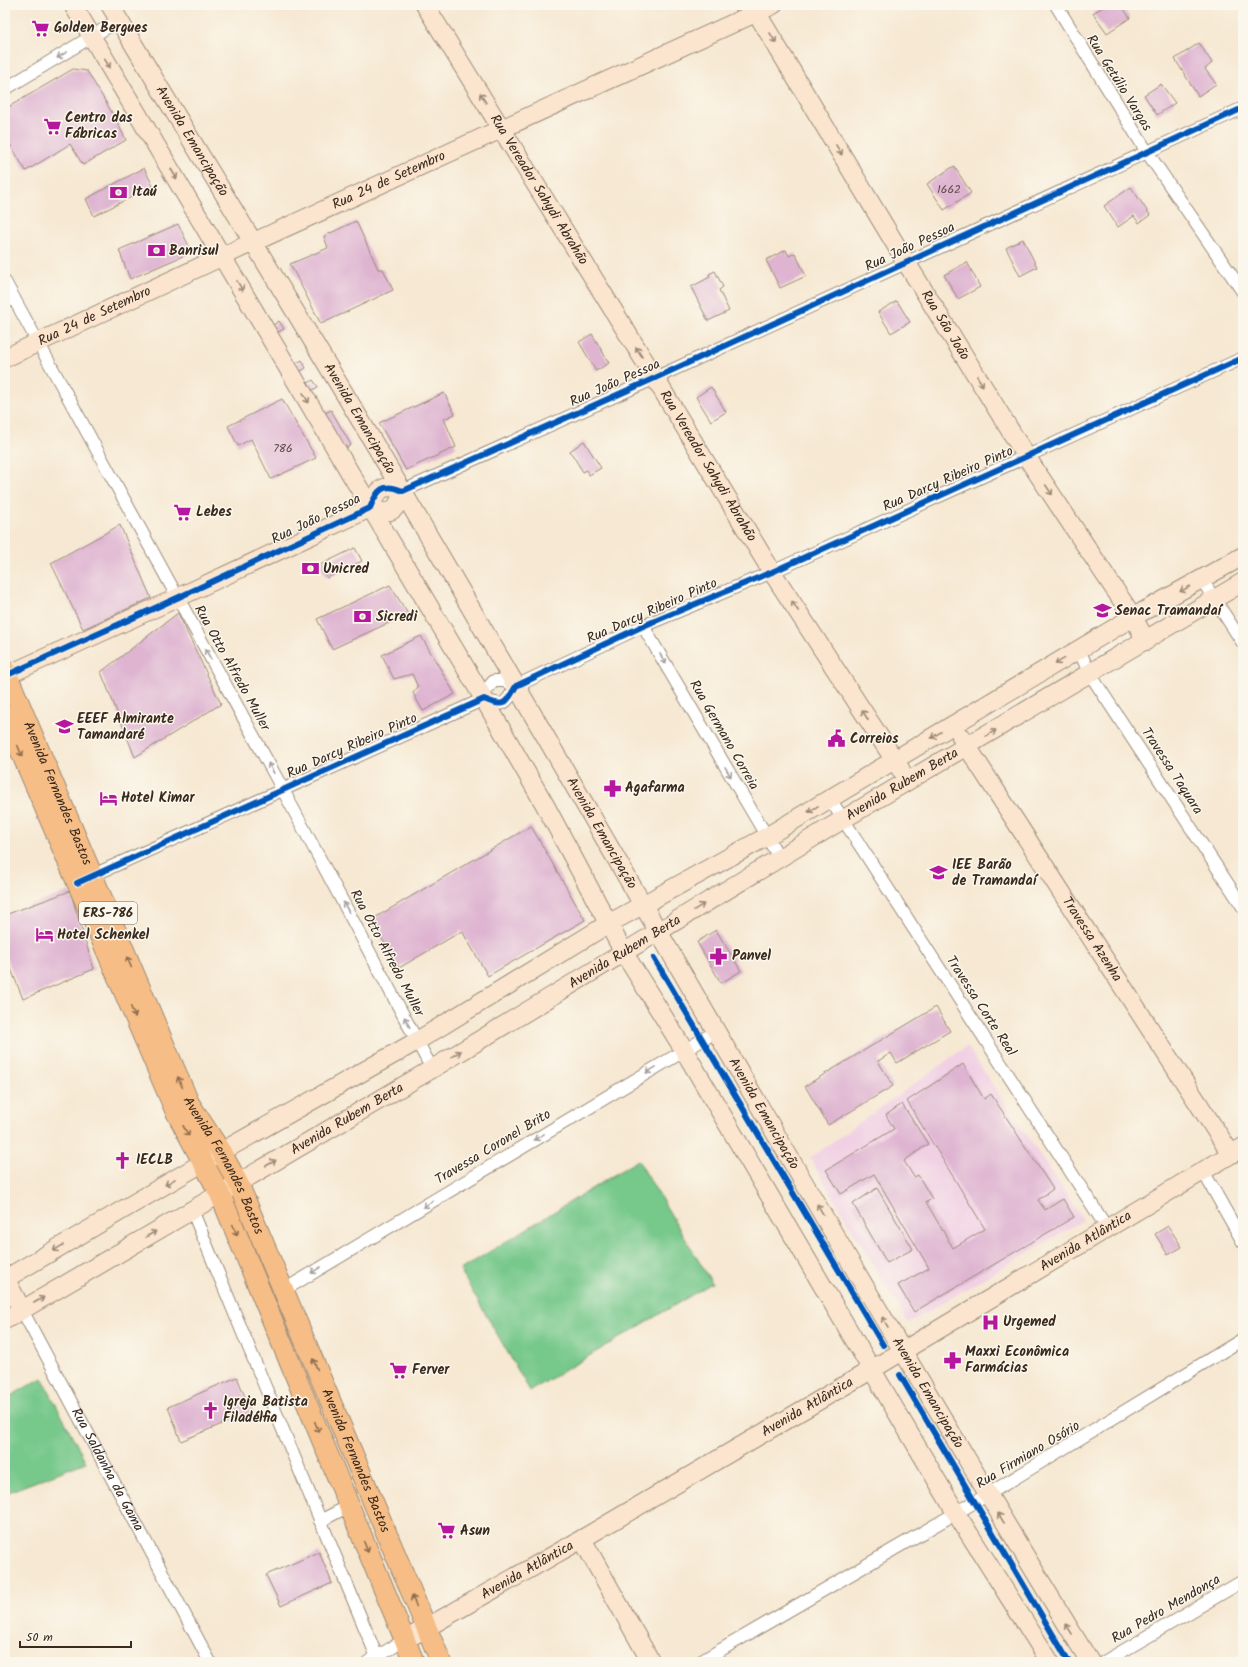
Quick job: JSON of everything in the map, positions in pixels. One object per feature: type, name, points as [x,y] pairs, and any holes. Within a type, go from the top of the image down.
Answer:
[{"type":"main road","points":[[73,5],[484,699],[545,805],[624,953],[684,1050],[871,1370],[956,1512],[1050,1662]]},
{"type":"main road","name":"Rua Vereador Sahydi Abrahão","points":[[425,5],[655,378],[772,572],[908,782]]},
{"type":"main road","name":"Rua 24 de Setembro","points":[[5,358],[38,344],[223,256],[755,9],[773,5]]},
{"type":"main road","name":"Rua São João","points":[[755,9],[906,262],[1026,456],[1133,617],[1146,641]]},
{"type":"main road","name":"Avenida Emancipação","points":[[114,12],[402,491],[987,1495],[1090,1662]]},
{"type":"main road","name":"Rua João Pessoa","points":[[6,673],[177,598],[370,508],[375,496],[384,488],[393,487],[402,491]]},
{"type":"main road","name":"Avenida Rubem Berta","points":[[5,1278],[203,1162],[417,1041],[608,924],[766,837],[1133,617],[1243,556]]},
{"type":"main road","name":"Avenida Rubem Berta","points":[[5,1320],[432,1068],[780,859],[842,820],[1146,641],[1243,582]]},
{"type":"main road","name":"Avenida Fernandes Bastos","points":[[6,673],[175,1110],[220,1194],[414,1662]]},
{"type":"main road","name":"Avenida Fernandes Bastos","points":[[5,715],[85,879],[188,1103],[221,1152],[238,1183],[441,1662]]},
{"type":"main road","name":"Travessa Azenha","points":[[954,724],[967,747],[1237,1151]]},
{"type":"main road","name":"Avenida Atlântica","points":[[405,1640],[582,1539],[871,1370],[902,1350],[1237,1151]]},
{"type":"main road","name":"Rua Saldanha da Gama","points":[[5,1278],[22,1310]]},
{"type":"main road","points":[[582,1539],[651,1662]]},
{"type":"street","name":"Rua Getúlio Vargas","points":[[1056,5],[1147,152],[1243,292]]},
{"type":"street","points":[[5,89],[92,37],[114,12]]},
{"type":"street","name":"Rua João Pessoa","points":[[402,491],[655,378],[1243,108]]},
{"type":"street","name":"Rua Otto Alfredo Muller","points":[[5,282],[283,790],[432,1068]]},
{"type":"street","name":"Rua Darcy Ribeiro Pinto","points":[[516,686],[643,626],[772,572],[1243,358]]},
{"type":"street","points":[[1202,580],[1243,643]]},
{"type":"street","name":"Rua Germano Correia","points":[[643,626],[780,859]]},
{"type":"street","name":"Travessa Taquara","points":[[1079,650],[1090,674],[1243,907]]},
{"type":"street","points":[[494,681],[504,681],[516,686],[508,701],[504,703],[494,704],[484,699],[486,690],[494,681]]},
{"type":"street","name":"Rua Darcy Ribeiro Pinto","points":[[85,879],[484,699]]},
{"type":"street","name":"Travessa Corte Real","points":[[830,799],[842,820],[1107,1228]]},
{"type":"street","name":"Travessa Coronel Brito","points":[[284,1290],[717,1031]]},
{"type":"street","points":[[1203,1171],[1243,1242]]},
{"type":"street","points":[[192,1210],[320,1521],[375,1660]]},
{"type":"street","name":"Rua Saldanha da Gama","points":[[22,1310],[210,1662]]},
{"type":"street","name":"Rua Firmiano Osório","points":[[700,1662],[720,1657],[956,1512],[987,1495],[1243,1339]]},
{"type":"street","points":[[320,1521],[349,1506]]},
{"type":"street","name":"Rua Pedro Mendonça","points":[[1104,1662],[1243,1581]]},
{"type":"street","name":"Avenida Atlântica","points":[[375,1660],[405,1640]]},
{"type":"shaded area","points":[[967,1046],[1083,1220],[908,1323],[810,1158]]},
{"type":"green space","points":[[638,1160],[712,1283],[530,1391],[460,1270]]},
{"type":"green space","points":[[42,1378],[86,1462],[6,1493],[5,1399]]},
{"type":"building","points":[[1106,5],[1121,5],[1130,18],[1107,33],[1093,13]]},
{"type":"building","points":[[1199,43],[1212,63],[1205,69],[1216,84],[1198,96],[1175,59]]},
{"type":"building","name":"Centro das Fábricas","points":[[73,69],[87,71],[114,116],[126,140],[83,165],[70,144],[26,171],[5,136],[5,109]]},
{"type":"building","points":[[1161,84],[1175,103],[1157,115],[1144,95]]},
{"type":"building","points":[[954,166],[971,193],[944,210],[927,184]]},
{"type":"building","name":"Itaú","points":[[144,168],[153,186],[94,216],[86,199]]},
{"type":"building","points":[[1131,187],[1150,215],[1139,223],[1134,216],[1118,227],[1104,206]]},
{"type":"building","points":[[356,221],[378,269],[383,269],[393,290],[321,324],[290,264],[328,248],[324,236]]},
{"type":"building","name":"Banrisul","points":[[178,224],[192,252],[130,279],[119,250]]},
{"type":"building","points":[[1023,239],[1037,267],[1020,276],[1006,248]]},
{"type":"building","points":[[786,250],[789,256],[795,253],[806,276],[780,288],[766,260]]},
{"type":"building","points":[[967,262],[980,287],[958,299],[944,275]]},
{"type":"building","points":[[715,271],[723,287],[719,290],[729,311],[708,321],[691,287],[710,277],[709,274]]},
{"type":"building","points":[[897,301],[910,322],[891,333],[878,312]]},
{"type":"building","points":[[279,321],[284,329],[276,333],[272,326]]},
{"type":"building","points":[[592,334],[609,363],[596,371],[579,342]]},
{"type":"building","points":[[302,360],[306,368],[299,372],[295,364]]},
{"type":"building","points":[[313,380],[318,387],[310,391],[306,384]]},
{"type":"building","points":[[711,387],[726,412],[711,421],[696,397]]},
{"type":"building","points":[[444,393],[455,414],[444,419],[456,447],[406,470],[379,423]]},
{"type":"building","points":[[282,399],[316,458],[271,479],[251,439],[238,446],[228,426]]},
{"type":"building","points":[[331,410],[351,445],[345,449],[323,414]]},
{"type":"building","points":[[584,441],[601,468],[589,475],[586,470],[583,472],[570,451]]},
{"type":"building","points":[[120,525],[151,598],[83,629],[51,563]]},
{"type":"building","points":[[355,548],[362,561],[327,578],[320,565]]},
{"type":"building","name":"Sicredi","points":[[390,585],[408,614],[332,649],[317,619]]},
{"type":"building","points":[[178,613],[221,704],[135,757],[101,672]]},
{"type":"building","points":[[421,636],[455,694],[423,711],[413,693],[418,687],[412,674],[394,679],[382,655]]},
{"type":"building","points":[[531,826],[585,920],[488,976],[462,931],[399,968],[371,920]]},
{"type":"building","name":"Hotel Schenkel","points":[[70,891],[94,969],[23,999],[5,954],[5,915]]},
{"type":"building","name":"Panvel","points":[[716,930],[741,971],[721,983],[697,942]]},
{"type":"building","points":[[936,1007],[950,1031],[897,1063],[891,1053],[878,1061],[893,1086],[828,1125],[805,1086]]},
{"type":"building","points":[[963,1064],[984,1099],[991,1094],[1053,1189],[1038,1200],[1045,1210],[1063,1199],[1074,1217],[914,1312],[898,1285],[929,1268],[874,1174],[841,1194],[826,1170],[894,1129],[886,1115],[902,1104],[928,1144],[904,1161],[914,1177],[918,1175],[932,1199],[926,1202],[953,1248],[985,1229],[907,1101]]},
{"type":"building","points":[[877,1188],[913,1249],[887,1263],[853,1204]]},
{"type":"building","points":[[1168,1226],[1182,1247],[1168,1255],[1155,1234]]},
{"type":"building","name":"Igreja Batista Filadélfia","points":[[237,1377],[251,1412],[181,1441],[168,1407]]},
{"type":"building","points":[[319,1552],[332,1583],[281,1606],[266,1575]]},
{"type":"cycle path","points":[[5,676],[370,508],[375,496],[382,489],[390,487],[403,491],[655,378],[1243,108]]},
{"type":"cycle path","points":[[77,883],[484,699],[500,704],[504,703],[510,697],[516,686],[643,626],[772,572],[1243,358]]},
{"type":"cycle path","points":[[654,958],[883,1345]]},
{"type":"cycle path","points":[[900,1375],[1069,1662]]},
{"type":"place","name":"Golden Bergues","points":[[41,28]]},
{"type":"place","name":"Centro das Fábricas","points":[[52,126]]},
{"type":"place","name":"Itaú","points":[[119,192]]},
{"type":"place","name":"Banrisul","points":[[156,251]]},
{"type":"place","name":"Lebes","points":[[183,512]]},
{"type":"place","name":"Unicred","points":[[310,569]]},
{"type":"place","name":"Senac Tramandaí","points":[[1102,611]]},
{"type":"place","name":"Sicredi","points":[[363,617]]},
{"type":"place","name":"EEEF Almirante Tamandaré","points":[[64,727]]},
{"type":"place","name":"Correios","points":[[837,739]]},
{"type":"place","name":"Agafarma","points":[[612,788]]},
{"type":"place","name":"Hotel Kimar","points":[[108,798]]},
{"type":"place","name":"IEE Barão de Tramandaí","points":[[939,873]]},
{"type":"place","name":"Hotel Schenkel","points":[[44,935]]},
{"type":"place","name":"Panvel","points":[[719,956]]},
{"type":"place","name":"IECLB","points":[[123,1160]]},
{"type":"place","name":"Urgemed","points":[[990,1322]]},
{"type":"place","name":"Maxxi Econômica Farmácias","points":[[952,1360]]},
{"type":"place","name":"Ferver","points":[[399,1370]]},
{"type":"place","name":"Igreja Batista Filadélfia","points":[[210,1410]]},
{"type":"place","name":"Asun","points":[[447,1531]]}]
